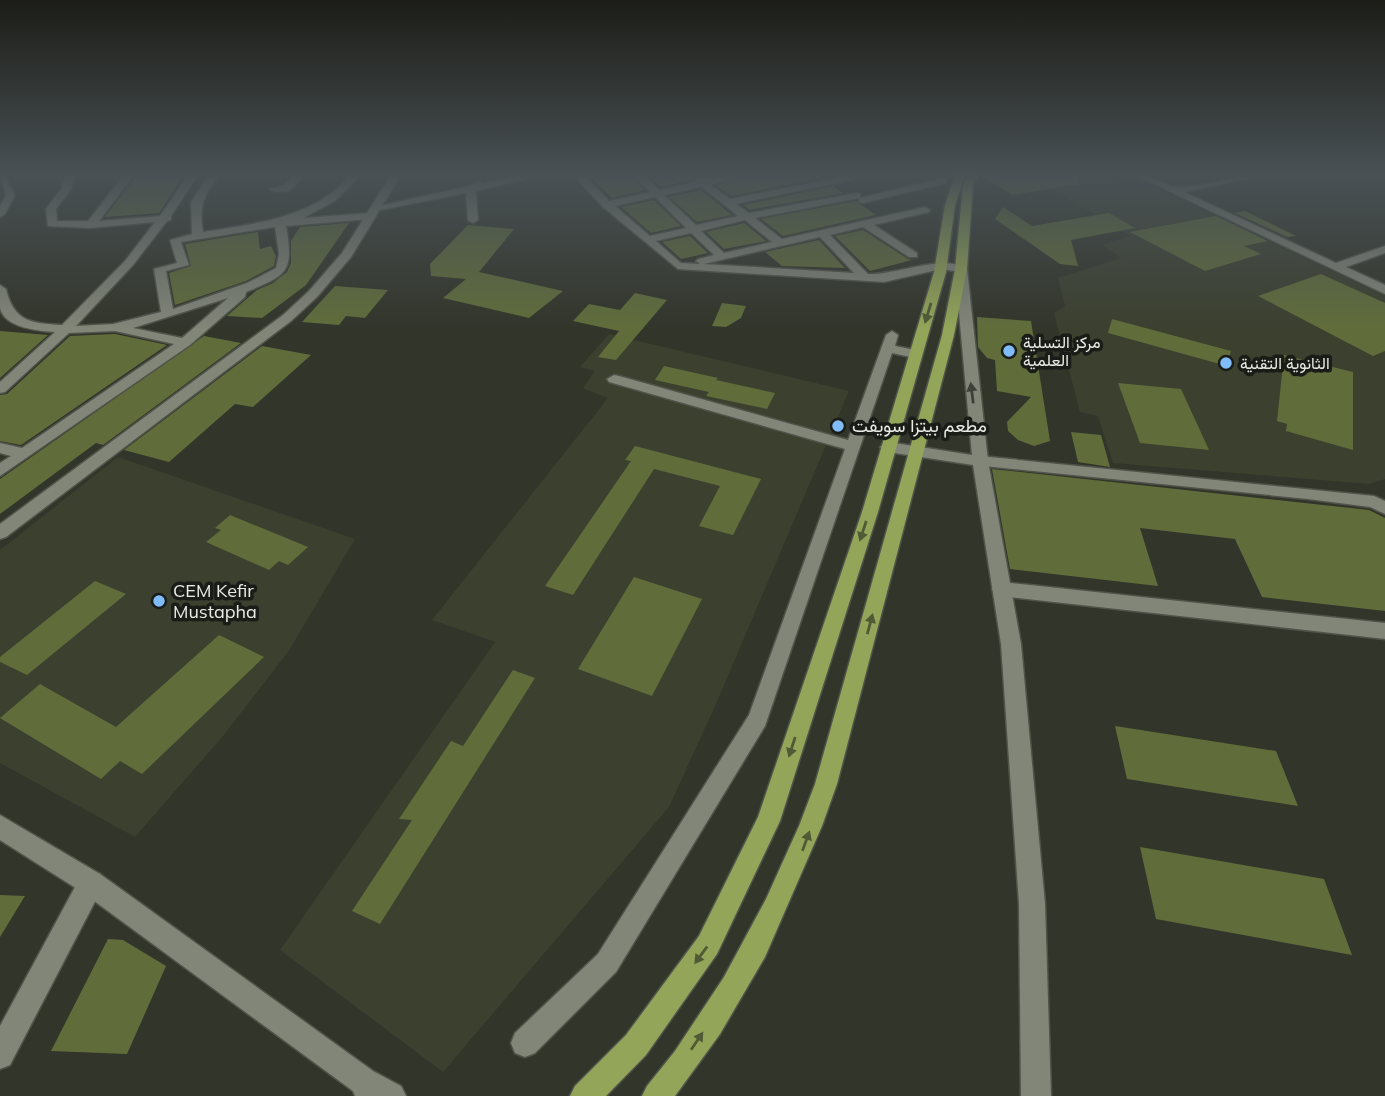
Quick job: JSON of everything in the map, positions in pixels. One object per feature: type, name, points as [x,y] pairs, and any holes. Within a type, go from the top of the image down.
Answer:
[{"type":"main road","points":[[657,1096],[729,995],[767,928],[802,852],[826,784],[948,335],[950,226]]},
{"type":"main road","points":[[585,1096],[636,1045],[708,945],[768,821],[870,512],[915,355],[951,268],[960,226]]},
{"type":"street","points":[[0,389],[69,329],[121,274],[160,226]]},
{"type":"street","points":[[197,226],[198,235]]},
{"type":"street","points":[[168,314],[160,269],[183,265],[176,240],[258,226]]},
{"type":"street","points":[[116,328],[249,287],[280,270],[284,261],[280,226]]},
{"type":"street","points":[[0,533],[288,318],[313,294],[346,255],[364,226]]},
{"type":"street","points":[[631,226],[678,266],[884,278],[951,268],[1011,644],[1032,904],[1036,1096]]},
{"type":"street","points":[[647,240],[702,226]]},
{"type":"street","points":[[758,226],[779,242]]},
{"type":"street","points":[[678,266],[845,226]]},
{"type":"street","points":[[869,226],[913,255]]},
{"type":"street","points":[[1248,226],[1385,290]]},
{"type":"street","points":[[693,228],[722,257]]},
{"type":"street","points":[[827,229],[865,277]]},
{"type":"street","points":[[1336,267],[1385,249]]},
{"type":"street","points":[[0,471],[185,342],[249,287]]},
{"type":"street","points":[[0,289],[3,313],[39,326],[69,329],[116,328],[185,342]]},
{"type":"street","points":[[525,1043],[607,963],[758,719],[890,342],[915,355]]},
{"type":"street","points":[[614,380],[853,446]]},
{"type":"street","points":[[888,447],[980,461],[1308,493],[1374,502],[1385,508]]},
{"type":"street","points":[[0,448],[24,454]]},
{"type":"street","points":[[1001,589],[1385,631]]},
{"type":"street","points":[[0,827],[91,883],[366,1089],[391,1096]]},
{"type":"street","points":[[0,1055],[91,883]]},
{"type":"shaded area","name":"الثانوية التقنية","points":[[1114,226],[1236,226],[1385,296],[1385,479],[1369,484],[1113,463],[1098,416],[1080,412],[1054,313],[1065,306],[1058,278],[1121,258],[1102,245],[1130,236]]},
{"type":"shaded area","points":[[609,334],[849,391],[716,704],[669,807],[443,1072],[280,950],[495,642],[432,620],[608,398],[583,388],[595,371],[580,367]]},
{"type":"shaded area","name":"CEM Kefir Mustapha","points":[[118,457],[355,539],[288,652],[223,736],[135,837],[0,763],[0,550]]},
{"type":"building","points":[[347,226],[306,285],[262,318],[227,316],[257,290],[273,283],[287,272],[291,263],[291,241],[300,227]]},
{"type":"building","points":[[467,226],[514,229],[479,272],[563,291],[529,318],[443,298],[466,279],[431,276],[430,264]]},
{"type":"building","points":[[643,226],[680,226],[651,233]]},
{"type":"building","points":[[731,226],[748,226],[766,241],[724,249],[706,232]]},
{"type":"building","points":[[770,226],[827,226],[783,236]]},
{"type":"building","points":[[1005,226],[1135,228],[1071,240],[1078,266],[1060,264]]},
{"type":"building","points":[[1161,226],[1237,226],[1268,241],[1244,246],[1261,254],[1205,271],[1130,232]]},
{"type":"building","points":[[1263,226],[1276,226],[1296,236],[1287,237]]},
{"type":"building","points":[[863,230],[912,260],[870,271],[835,236]]},
{"type":"building","points":[[258,232],[260,249],[271,246],[276,256],[274,266],[246,281],[175,305],[169,273],[191,266],[185,244]]},
{"type":"building","points":[[690,236],[708,253],[681,259],[662,242]]},
{"type":"building","points":[[819,240],[845,268],[782,266],[765,252]]},
{"type":"building","points":[[1321,274],[1385,303],[1385,351],[1373,356],[1258,296]]},
{"type":"building","points":[[335,286],[388,290],[365,318],[346,316],[339,325],[302,322]]},
{"type":"building","points":[[635,293],[667,300],[616,360],[598,357],[619,331],[573,321],[589,304],[620,310]]},
{"type":"building","points":[[722,303],[746,306],[741,318],[726,327],[712,326]]},
{"type":"building","name":"مركز التسلية العلمية","points":[[977,317],[1031,321],[1050,441],[1034,446],[1018,440],[1008,431],[1007,422],[1031,397],[997,391],[995,360],[987,358],[978,347]]},
{"type":"building","points":[[1112,319],[1231,351],[1227,366],[1108,333]]},
{"type":"building","points":[[0,331],[48,335],[0,378]]},
{"type":"building","points":[[115,334],[167,345],[21,445],[0,441],[0,395],[7,394],[70,336]]},
{"type":"building","points":[[204,336],[241,343],[103,445],[96,443],[0,514],[0,479]]},
{"type":"building","points":[[262,346],[311,355],[253,407],[235,404],[169,462],[124,450]]},
{"type":"building","points":[[1284,355],[1353,372],[1353,450],[1286,431],[1287,424],[1277,421]]},
{"type":"building","points":[[664,366],[775,393],[767,409],[706,396],[709,392],[655,380]]},
{"type":"building","points":[[1118,383],[1181,389],[1209,450],[1140,443]]},
{"type":"building","points":[[1071,432],[1101,435],[1110,467],[1078,462]]},
{"type":"building","points":[[635,446],[761,479],[733,535],[699,526],[720,486],[654,469],[573,595],[545,586],[631,461],[625,460]]},
{"type":"building","points":[[992,469],[1369,510],[1385,518],[1385,611],[1262,597],[1235,539],[1140,528],[1158,586],[1010,569]]},
{"type":"building","points":[[230,515],[308,547],[288,565],[279,561],[269,570],[206,542],[221,530],[215,528]]},
{"type":"building","points":[[634,577],[702,599],[652,696],[578,669]]},
{"type":"building","points":[[95,581],[126,594],[27,675],[0,662],[0,657]]},
{"type":"building","points":[[219,635],[264,657],[142,774],[120,761],[101,779],[0,718],[40,684],[116,727]]},
{"type":"building","points":[[513,670],[535,678],[380,924],[352,911],[412,820],[399,819],[451,741],[463,746]]},
{"type":"building","points":[[1115,726],[1276,751],[1298,806],[1127,779]]},
{"type":"building","points":[[1140,847],[1324,879],[1352,955],[1156,919]]},
{"type":"building","points":[[0,895],[25,896],[0,937]]},
{"type":"building","points":[[108,939],[123,940],[166,966],[127,1054],[51,1051]]},
{"type":"place","name":"مركز التسلية العلمية","points":[[1009,351]]},
{"type":"place","name":"الثانوية التقنية","points":[[1226,363]]},
{"type":"place","name":"مطعم بيتزا سويفت","points":[[838,426]]},
{"type":"place","name":"CEM Kefir Mustapha","points":[[159,601]]}]
